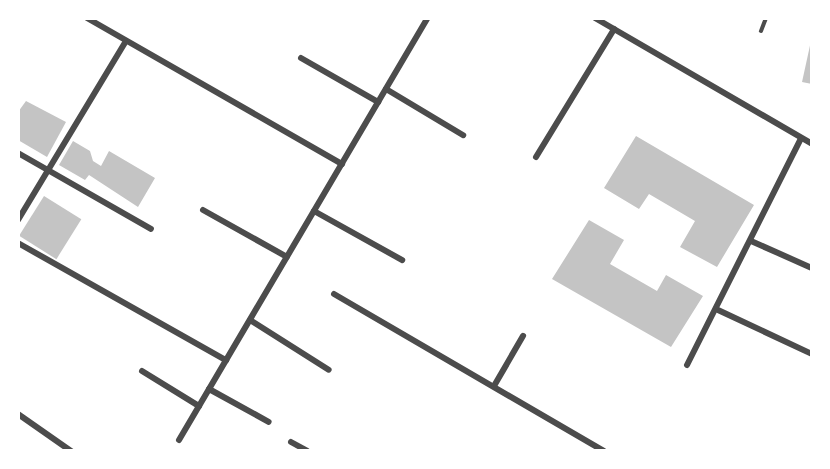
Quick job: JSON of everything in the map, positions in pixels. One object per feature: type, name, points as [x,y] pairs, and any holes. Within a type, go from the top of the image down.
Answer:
[{"type":"street","points":[[87,18],[342,164]]},
{"type":"street","points":[[179,440],[428,18]]},
{"type":"street","points":[[595,18],[812,144]]},
{"type":"street","points":[[536,157],[614,29]]},
{"type":"street","points":[[18,220],[126,41]]},
{"type":"street","points":[[301,58],[378,102]]},
{"type":"street","points":[[386,89],[463,135]]},
{"type":"street","points":[[687,365],[718,310],[801,138]]},
{"type":"street","points":[[18,153],[151,229]]},
{"type":"street","points":[[202,210],[287,257]]},
{"type":"street","points":[[314,211],[402,260]]},
{"type":"street","points":[[751,241],[812,268]]},
{"type":"street","points":[[18,243],[226,360]]},
{"type":"street","points":[[334,294],[604,451]]},
{"type":"street","points":[[718,310],[812,354]]},
{"type":"street","points":[[250,320],[329,370]]},
{"type":"street","points":[[494,386],[523,336]]},
{"type":"street","points":[[142,371],[199,406]]},
{"type":"street","points":[[209,389],[269,422]]},
{"type":"street","points":[[18,414],[71,451]]},
{"type":"street","points":[[291,442],[307,451]]},
{"type":"lane","points":[[761,31],[766,18]]},
{"type":"building","points":[[812,41],[812,84],[802,82]]},
{"type":"building","points":[[26,101],[66,122],[47,157],[18,140],[18,112]]},
{"type":"building","points":[[636,136],[754,205],[717,267],[680,247],[695,221],[649,194],[639,209],[604,188]]},
{"type":"building","points":[[73,141],[90,151],[93,161],[101,166],[109,151],[155,178],[138,207],[89,175],[85,180],[59,165]]},
{"type":"building","points":[[44,196],[81,219],[56,259],[19,236]]},
{"type":"building","points":[[589,220],[624,240],[610,264],[657,291],[666,275],[703,296],[671,347],[552,279]]}]
